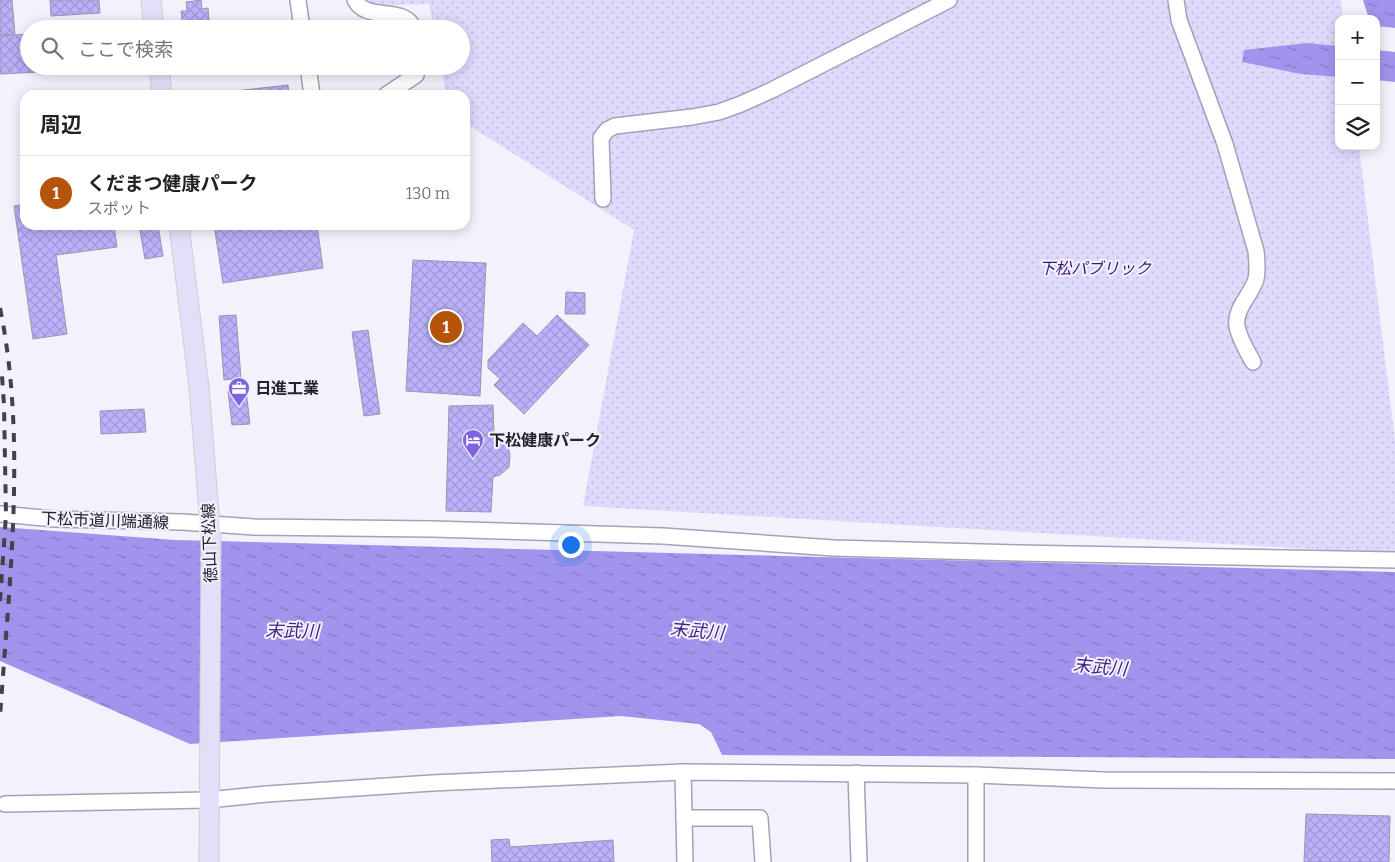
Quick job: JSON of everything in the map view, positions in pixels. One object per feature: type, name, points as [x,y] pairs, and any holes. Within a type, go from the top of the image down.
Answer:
[{"type":"main road","points":[[150,0],[153,20]]},
{"type":"main road","points":[[160,75],[161,90]]},
{"type":"main road","name":"徳山下松線","points":[[180,230],[199,387],[210,531],[209,862]]},
{"type":"street","points":[[298,0],[301,20]]},
{"type":"street","points":[[355,0],[358,6],[372,13],[405,17],[408,20]]},
{"type":"street","points":[[603,199],[601,138],[607,130],[615,126],[719,112],[741,104],[949,0]]},
{"type":"street","points":[[1176,0],[1179,20],[1225,144],[1256,251],[1258,270],[1256,280],[1238,313],[1236,324],[1253,362]]},
{"type":"street","points":[[309,75],[311,90]]},
{"type":"street","points":[[394,90],[416,75]]},
{"type":"street","name":"下松市道川端通線","points":[[0,514],[210,531],[254,527],[432,530],[663,536],[834,548],[1395,560]]},
{"type":"street","points":[[683,772],[685,862]]},
{"type":"street","points":[[5,804],[208,800],[267,794],[432,783],[683,772],[976,775],[1104,780],[1395,781]]},
{"type":"street","points":[[856,773],[858,862]]},
{"type":"street","points":[[976,775],[976,862]]},
{"type":"street","points":[[684,818],[760,818],[764,862]]},
{"type":"green space","name":"下松パブリック","points":[[362,0],[1341,0],[1343,15],[1335,15],[1335,150],[1359,150],[1395,441],[1395,554],[583,506],[634,230],[470,126],[470,90],[445,90],[443,75],[470,75],[470,20],[432,20],[429,4],[367,6]]},
{"type":"water","points":[[1363,0],[1395,0],[1395,28],[1380,26],[1380,15],[1368,15]]},
{"type":"water","points":[[1307,43],[1335,46],[1335,77],[1301,74],[1242,62],[1244,50]]},
{"type":"water","points":[[1380,50],[1395,52],[1395,82],[1380,80]]},
{"type":"water","name":"末武川","points":[[0,527],[175,540],[1395,572],[1395,759],[722,755],[711,732],[699,724],[621,716],[190,744],[0,661]]},
{"type":"building","points":[[0,0],[12,0],[15,34],[0,35]]},
{"type":"building","points":[[50,0],[99,0],[100,13],[51,16]]},
{"type":"building","points":[[201,0],[202,9],[208,8],[209,20],[182,20],[181,11],[187,11],[186,2]]},
{"type":"building","points":[[20,35],[20,73],[0,74],[0,36]]},
{"type":"building","points":[[288,85],[288,90],[244,90]]},
{"type":"building","points":[[20,205],[20,230],[115,230],[117,247],[56,255],[67,334],[33,339],[14,206]]},
{"type":"building","points":[[140,230],[159,230],[163,256],[145,259]]},
{"type":"building","points":[[215,230],[318,230],[323,268],[223,283]]},
{"type":"building","points":[[413,260],[486,263],[480,396],[406,391]]},
{"type":"building","points":[[566,292],[585,293],[585,314],[565,314]]},
{"type":"building","points":[[236,315],[241,378],[224,380],[219,316]]},
{"type":"building","points":[[557,315],[589,345],[524,414],[494,385],[500,379],[488,368],[488,360],[523,323],[537,336]]},
{"type":"building","points":[[368,330],[380,414],[364,416],[352,332]]},
{"type":"building","name":"日進工業","points":[[246,390],[250,424],[232,425],[228,391]]},
{"type":"building","points":[[493,405],[494,435],[503,439],[508,445],[510,456],[509,467],[500,475],[493,477],[491,512],[446,511],[449,406]]},
{"type":"building","points":[[144,409],[146,432],[101,434],[100,411]]},
{"type":"building","points":[[1306,814],[1390,816],[1389,862],[1304,862]]},
{"type":"building","points":[[509,839],[510,847],[613,840],[614,862],[492,862],[491,840]]},
{"type":"railway","points":[[0,308],[13,408],[14,460],[14,512],[0,717]]},
{"type":"railway","points":[[0,601],[6,515],[2,376]]},
{"type":"place","name":"くだまつ健康パーク","points":[[446,327]]},
{"type":"place","name":"日進工業","points":[[239,407]]},
{"type":"place","name":"下松健康パーク","points":[[473,459]]}]
